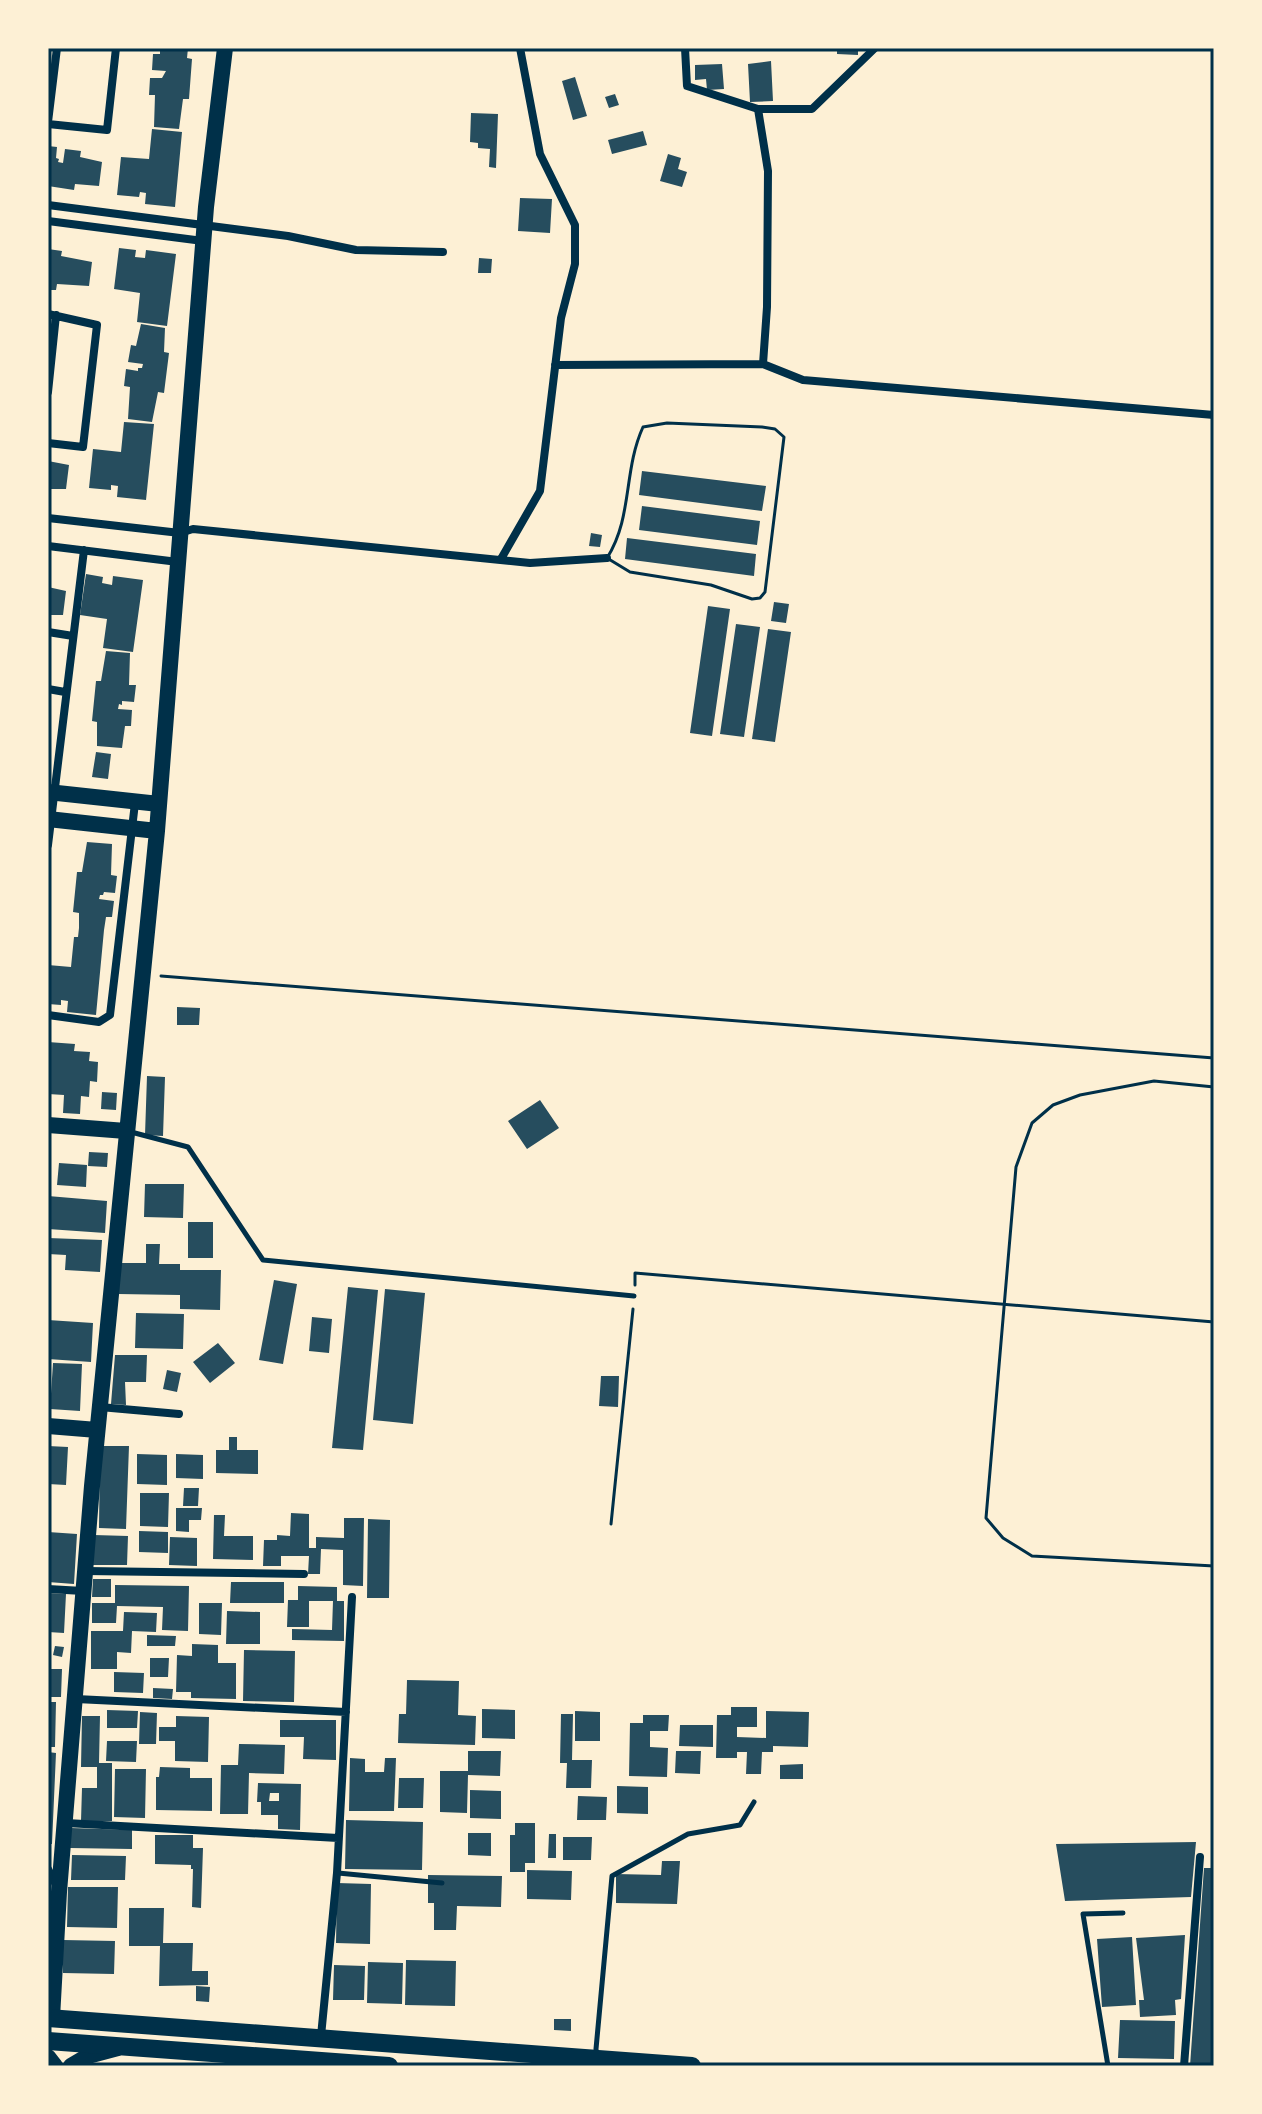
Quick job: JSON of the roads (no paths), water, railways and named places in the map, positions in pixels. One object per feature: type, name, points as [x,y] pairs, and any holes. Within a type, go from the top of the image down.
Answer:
[{"type":"main road","points":[[225,48],[204,224],[157,831],[84,1571],[66,1823],[52,1948],[50,2018],[321,2036],[476,2057],[597,2058],[692,2066]]},
{"type":"main road","points":[[52,793],[159,804]]},
{"type":"main road","points":[[50,819],[157,831]]},
{"type":"main road","points":[[48,1125],[126,1131]]},
{"type":"main road","points":[[48,1426],[97,1430]]},
{"type":"main road","points":[[48,2041],[389,2066]]},
{"type":"main road","points":[[71,2066],[88,2056],[129,2045]]},
{"type":"main road","points":[[48,2057],[55,2066]]},
{"type":"street","points":[[57,48],[48,123],[107,130],[116,48]]},
{"type":"street","points":[[501,559],[540,491],[561,318],[575,264],[575,225],[540,154],[520,48]]},
{"type":"street","points":[[685,48],[687,86],[758,109],[812,109],[875,48]]},
{"type":"street","points":[[758,109],[768,171],[767,307],[763,364]]},
{"type":"street","points":[[48,205],[288,236],[356,250],[443,252]]},
{"type":"street","points":[[48,221],[203,241]]},
{"type":"street","points":[[48,392],[52,315],[97,325],[83,447],[48,443]]},
{"type":"street","points":[[555,365],[763,364],[803,380],[1214,415]]},
{"type":"street","points":[[48,518],[180,533],[193,529],[530,563],[607,558]]},
{"type":"street","points":[[48,546],[178,562]]},
{"type":"street","points":[[48,845],[84,550]]},
{"type":"street","points":[[48,632],[73,636]]},
{"type":"street","points":[[48,689],[65,692]]},
{"type":"street","points":[[48,1015],[99,1022],[110,1015],[135,803]]},
{"type":"street","points":[[100,1407],[179,1414]]},
{"type":"street","points":[[84,1571],[304,1574]]},
{"type":"street","points":[[48,1589],[83,1591]]},
{"type":"street","points":[[321,2036],[337,1873],[352,1597]]},
{"type":"street","points":[[76,1699],[346,1712]]},
{"type":"street","points":[[66,1823],[338,1838]]},
{"type":"street","points":[[1184,2066],[1200,1857]]},
{"type":"street","points":[[48,1869],[59,1892]]},
{"type":"lane","points":[[126,1131],[188,1147],[263,1260],[634,1296]]},
{"type":"lane","points":[[597,2058],[612,1876],[688,1834],[740,1825],[754,1802]]},
{"type":"lane","points":[[337,1873],[442,1883]]},
{"type":"lane","points":[[1108,2066],[1083,1914],[1123,1913]]}]
